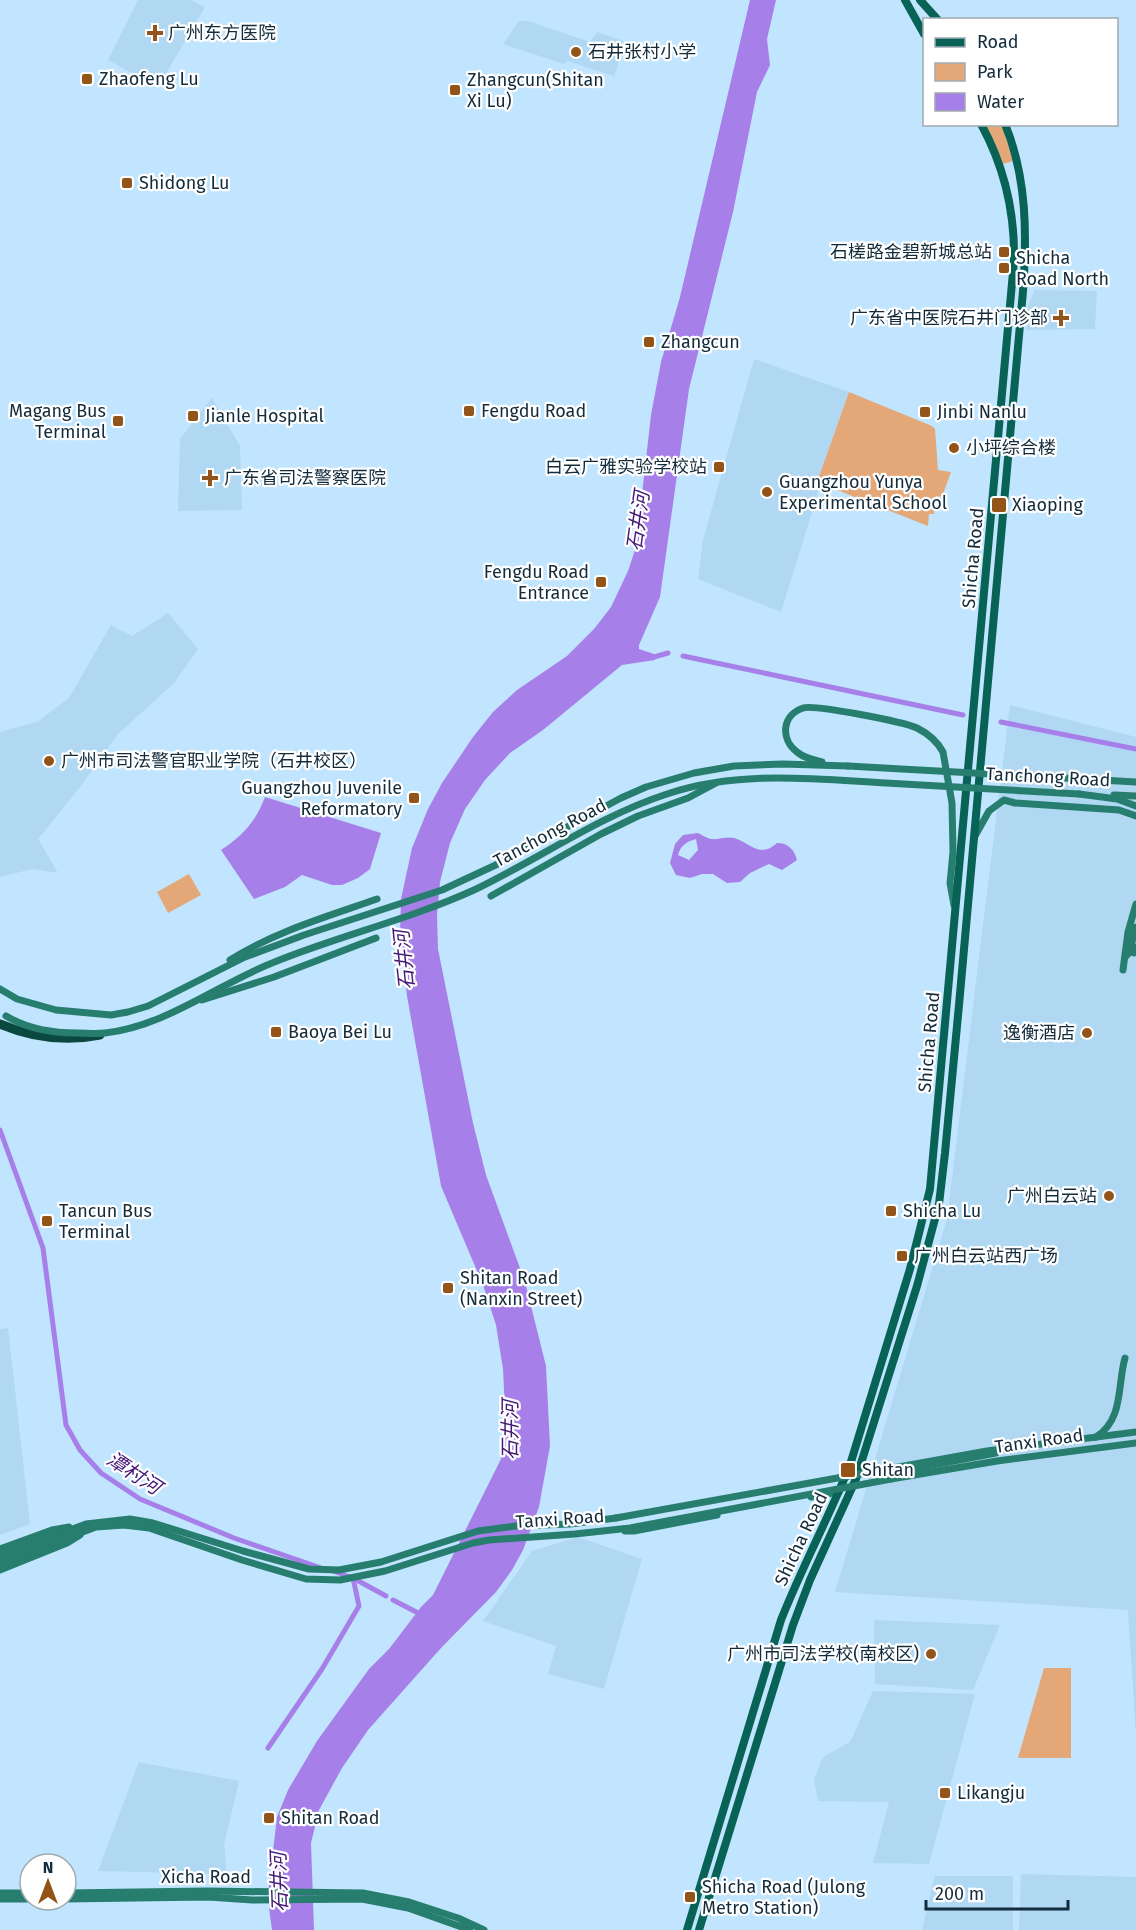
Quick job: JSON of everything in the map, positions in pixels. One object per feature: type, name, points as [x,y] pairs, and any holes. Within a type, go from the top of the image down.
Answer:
[{"type":"highway","points":[[2,1018],[45,1038],[79,1039],[114,1031]]},
{"type":"main road","points":[[903,0],[923,32]]},
{"type":"main road","points":[[924,3],[936,18]]},
{"type":"main road","name":"Shicha Road","points":[[687,1930],[781,1620],[850,1465],[873,1395],[928,1202],[1015,252],[1007,189],[999,164],[982,126]]},
{"type":"main road","name":"Shicha Road","points":[[699,1930],[784,1651],[810,1580],[856,1479],[887,1385],[939,1204],[1025,265],[1026,228],[1023,191],[1016,156],[1006,126]]},
{"type":"main road","points":[[848,766],[817,761],[793,749],[788,743],[785,732],[793,713],[812,706],[900,724],[931,736],[944,752],[952,803],[953,852],[950,883],[956,913]]},
{"type":"main road","name":"Tanchong Road","points":[[0,989],[17,999],[56,1010],[111,1015],[148,1006],[245,957],[294,938],[442,890],[500,863],[621,798],[668,780],[694,773],[735,766],[783,764],[1136,782]]},
{"type":"main road","name":"Tanchong Road","points":[[114,1031],[149,1022],[239,977],[277,961],[372,929],[470,891],[637,806],[667,794],[717,783],[760,778],[791,778],[1136,796]]},
{"type":"main road","points":[[491,896],[601,834],[638,816],[688,798],[717,783]]},
{"type":"main road","points":[[1079,794],[1117,799],[1136,806]]},
{"type":"main road","points":[[973,841],[989,810],[1004,800],[1015,803],[1119,810],[1136,816]]},
{"type":"main road","points":[[193,984],[253,946],[314,919],[377,899]]},
{"type":"main road","points":[[1123,970],[1126,940],[1136,904]]},
{"type":"main road","points":[[1125,957],[1129,953],[1136,927]]},
{"type":"main road","points":[[191,1003],[274,977],[376,938]]},
{"type":"main road","points":[[879,1470],[906,1470],[1095,1437],[1101,1434],[1109,1424],[1118,1407],[1125,1358]]},
{"type":"main road","name":"Tanxi Road","points":[[0,1556],[88,1526],[130,1518],[309,1569],[339,1570],[381,1562],[478,1531],[516,1526],[589,1522],[987,1450],[1136,1432]]},
{"type":"main road","name":"Tanxi Road","points":[[0,1563],[88,1526],[124,1525],[149,1528],[306,1579],[340,1580],[385,1571],[489,1540],[607,1531],[956,1468],[1136,1443]]},
{"type":"main road","points":[[607,1531],[634,1531],[839,1492]]},
{"type":"main road","points":[[0,1549],[52,1530],[88,1526]]},
{"type":"main road","points":[[0,1569],[67,1543],[88,1526]]},
{"type":"main road","name":"Xicha Road","points":[[78,1893],[267,1892],[362,1899],[417,1911],[470,1930]]},
{"type":"main road","points":[[0,1893],[18,1893]]},
{"type":"main road","name":"Xicha Road","points":[[78,1899],[208,1897],[267,1900],[363,1893],[409,1902],[458,1918],[484,1930]]},
{"type":"main road","points":[[0,1899],[18,1899]]},
{"type":"shaded area","name":"广州东方医院","points":[[138,0],[191,0],[205,7],[158,87],[108,60]]},
{"type":"shaded area","name":"石井张村小学","points":[[519,21],[528,21],[590,42],[597,32],[626,42],[614,76],[567,61],[564,64],[503,44]]},
{"type":"shaded area","name":"广东省中医院石井门诊部","points":[[1035,290],[1097,291],[1095,329],[1026,330],[1028,306]]},
{"type":"shaded area","name":"Guangzhou Yunya Experimental School","points":[[754,359],[849,392],[817,481],[821,483],[781,612],[698,579],[703,540]]},
{"type":"shaded area","name":"广东省司法警察医院","points":[[212,398],[240,446],[242,510],[178,511],[180,439]]},
{"type":"shaded area","name":"广州市司法警官职业学院（石井校区）","points":[[168,613],[198,649],[174,683],[117,735],[80,787],[38,839],[58,873],[32,869],[0,877],[0,732],[37,722],[69,698],[111,625],[132,636]]},
{"type":"shaded area","points":[[1010,705],[1136,737],[1136,1735],[1128,1610],[835,1592],[947,1219]]},
{"type":"shaded area","points":[[8,1328],[30,1524],[0,1535],[0,1329]]},
{"type":"shaded area","points":[[578,1537],[642,1559],[604,1689],[548,1674],[556,1646],[483,1621],[532,1551]]},
{"type":"shaded area","name":"广州市司法学校(南校区)","points":[[874,1620],[1000,1625],[973,1690],[875,1684]]},
{"type":"shaded area","points":[[873,1691],[975,1694],[929,1864],[873,1863],[889,1802],[818,1801],[814,1779],[823,1757],[850,1742]]},
{"type":"shaded area","points":[[139,1762],[239,1781],[224,1845],[227,1874],[98,1871]]},
{"type":"shaded area","points":[[1021,1874],[1136,1877],[1136,1930],[1019,1930]]},
{"type":"shaded area","points":[[935,1876],[1013,1876],[1013,1930],[922,1930]]},
{"type":"green space","points":[[986,126],[1002,126],[1013,161],[1003,164]]},
{"type":"green space","points":[[849,392],[935,429],[938,470],[951,472],[942,497],[936,496],[934,514],[929,514],[928,526],[817,482]]},
{"type":"green space","points":[[189,874],[201,895],[168,913],[157,892]]},
{"type":"green space","points":[[1044,1668],[1071,1668],[1071,1758],[1018,1758]]},
{"type":"water","name":"石井河","points":[[750,0],[776,0],[767,39],[770,65],[757,92],[733,212],[689,389],[660,597],[639,645],[639,649],[654,654],[655,660],[622,665],[543,730],[510,753],[485,780],[465,809],[450,843],[440,882],[437,915],[438,949],[473,1123],[486,1175],[525,1282],[546,1366],[550,1446],[539,1507],[523,1550],[512,1570],[496,1592],[441,1648],[368,1730],[342,1768],[319,1810],[311,1843],[314,1930],[272,1930],[269,1885],[277,1817],[288,1790],[317,1741],[369,1669],[389,1649],[433,1595],[501,1459],[506,1429],[503,1369],[496,1325],[483,1285],[441,1186],[407,996],[400,936],[401,899],[412,848],[428,809],[442,783],[473,737],[493,712],[517,690],[567,656],[594,629],[611,607],[628,571],[636,547],[651,415],[661,362],[680,297]]},
{"type":"water","points":[[265,797],[381,833],[370,869],[358,878],[342,885],[332,885],[302,875],[285,887],[254,899],[221,850],[248,827]]},
{"type":"water","points":[[698,833],[711,839],[734,838],[760,850],[781,843],[790,847],[797,860],[782,870],[769,864],[750,873],[740,882],[727,883],[713,874],[702,874],[690,878],[676,875],[670,863],[675,844],[683,835]],"holes":[[[696,839],[698,850],[689,860],[678,855],[684,844]]]},
{"type":"waterway","points":[[654,657],[668,653]]},
{"type":"waterway","points":[[683,656],[963,715]]},
{"type":"waterway","points":[[1001,722],[1136,749]]},
{"type":"waterway","name":"潭村河","points":[[0,1130],[43,1248],[66,1425],[80,1450],[101,1473],[140,1499],[234,1538],[321,1568]]},
{"type":"waterway","name":"潭村河","points":[[333,1571],[353,1578],[386,1596]]},
{"type":"waterway","points":[[268,1748],[322,1669],[359,1606],[353,1578]]},
{"type":"waterway","name":"潭村河","points":[[393,1600],[424,1616]]},
{"type":"place","name":"广州东方医院","points":[[155,33]]},
{"type":"place","name":"石井张村小学","points":[[576,52]]},
{"type":"place","name":"Zhaofeng Lu","points":[[87,79]]},
{"type":"place","name":"Zhangcun(Shitan Xi Lu)","points":[[455,90]]},
{"type":"place","name":"Shidong Lu","points":[[127,183]]},
{"type":"place","name":"石槎路金碧新城总站","points":[[1004,252]]},
{"type":"place","name":"Shicha Road North","points":[[1004,268]]},
{"type":"place","name":"广东省中医院石井门诊部","points":[[1061,318]]},
{"type":"place","name":"Zhangcun","points":[[649,342]]},
{"type":"place","name":"Fengdu Road","points":[[469,411]]},
{"type":"place","name":"Jinbi Nanlu","points":[[925,412]]},
{"type":"place","name":"Jianle Hospital","points":[[193,416]]},
{"type":"place","name":"Magang Bus Terminal","points":[[118,421]]},
{"type":"place","name":"小坪综合楼","points":[[954,448]]},
{"type":"place","name":"白云广雅实验学校站","points":[[719,467]]},
{"type":"place","name":"广东省司法警察医院","points":[[210,478]]},
{"type":"place","name":"Guangzhou Yunya Experimental School","points":[[767,492]]},
{"type":"place","name":"Xiaoping","points":[[999,505]]},
{"type":"place","name":"Fengdu Road Entrance","points":[[601,582]]},
{"type":"place","name":"广州市司法警官职业学院（石井校区）","points":[[49,761]]},
{"type":"place","name":"Guangzhou Juvenile Reformatory","points":[[414,798]]},
{"type":"place","name":"Baoya Bei Lu","points":[[276,1032]]},
{"type":"place","name":"逸衡酒店","points":[[1087,1033]]},
{"type":"place","name":"广州白云站","points":[[1109,1196]]},
{"type":"place","name":"Shicha Lu","points":[[891,1211]]},
{"type":"place","name":"Tancun Bus Terminal","points":[[47,1221]]},
{"type":"place","name":"广州白云站西广场","points":[[902,1256]]},
{"type":"place","name":"Shitan Road (Nanxin Street)","points":[[448,1288]]},
{"type":"place","name":"Shitan","points":[[848,1470]]},
{"type":"place","name":"广州市司法学校(南校区)","points":[[931,1654]]},
{"type":"place","name":"Likangju","points":[[945,1793]]},
{"type":"place","name":"Shitan Road","points":[[269,1818]]},
{"type":"place","name":"Shicha Road (Julong Metro Station)","points":[[690,1897]]}]
